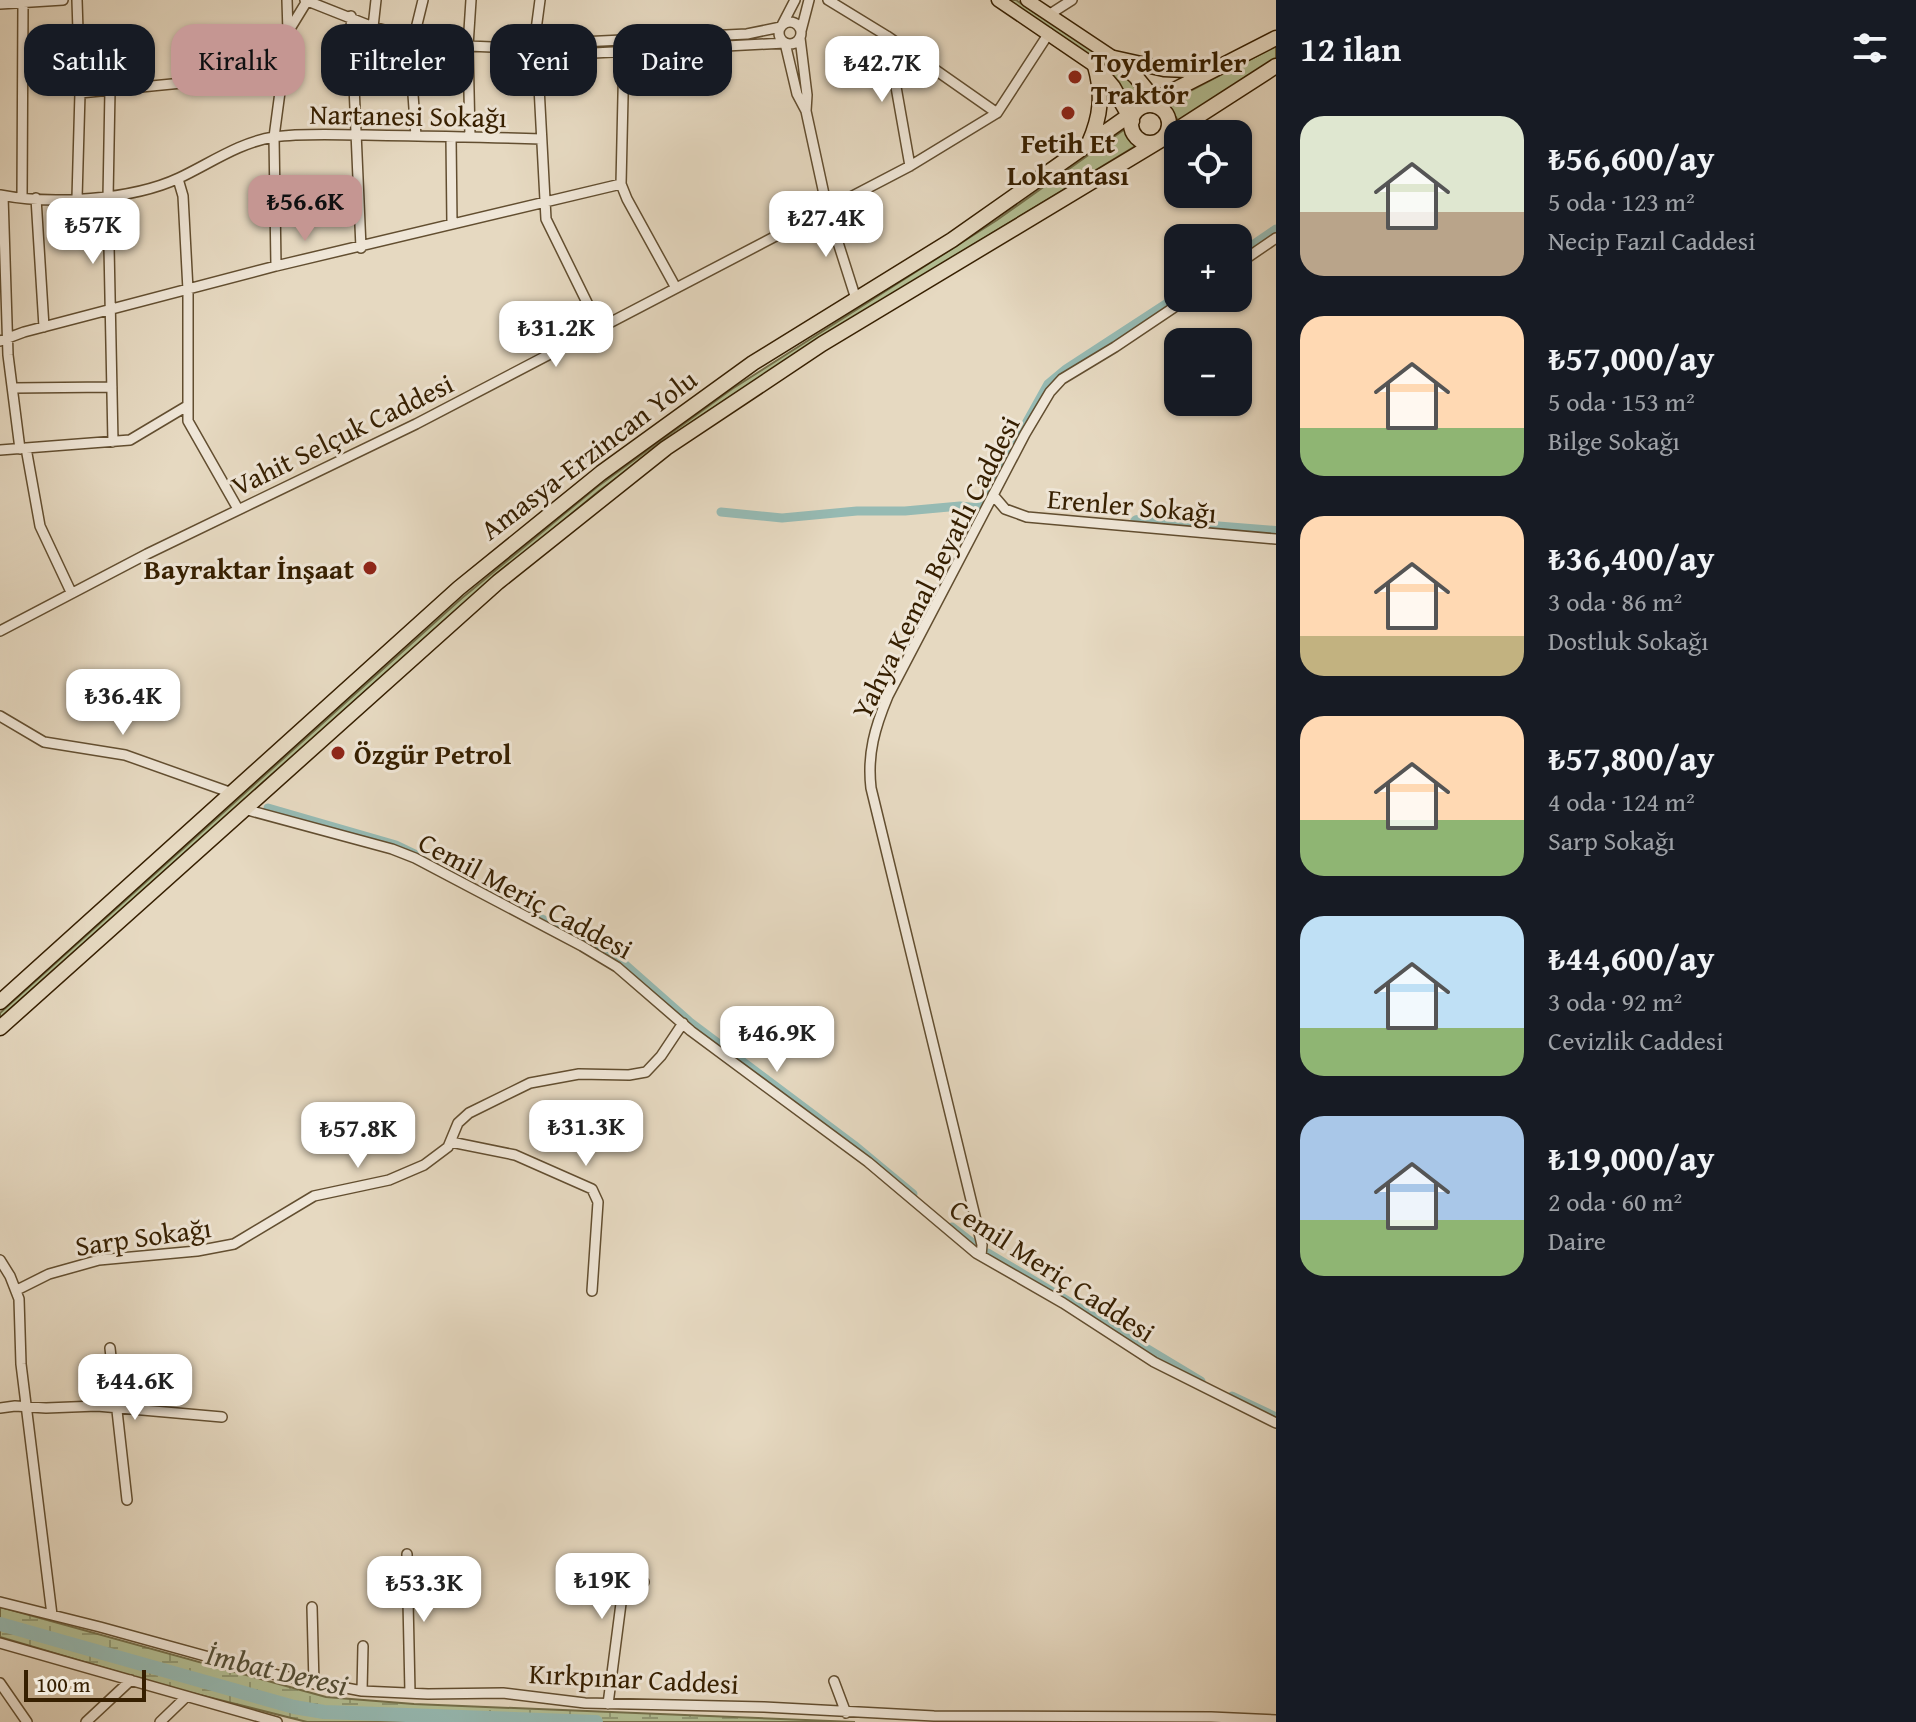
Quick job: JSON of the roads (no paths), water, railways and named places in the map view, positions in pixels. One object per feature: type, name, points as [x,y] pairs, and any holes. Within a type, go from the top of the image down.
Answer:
[{"type":"highway","name":"Amasya-Erzincan Yolu","points":[[0,1002],[459,588],[573,495],[744,369],[965,231],[1155,99],[1276,38]]},
{"type":"highway","points":[[1114,58],[1164,69],[1214,71]]},
{"type":"highway","points":[[1095,66],[1134,115],[1134,133],[1138,139],[1149,143],[1161,140],[1169,130],[1165,111],[1131,71],[1114,58]]},
{"type":"highway","points":[[1089,143],[1100,109],[1100,84],[1095,66]]},
{"type":"highway","name":"Amasya-Erzincan Yolu","points":[[0,1028],[498,582],[666,448],[822,344],[1161,140],[1276,66]]},
{"type":"highway","points":[[1134,115],[1154,106],[1165,111]]},
{"type":"main road","points":[[998,0],[1095,66]]},
{"type":"main road","points":[[1027,0],[1114,58]]},
{"type":"street","points":[[0,4],[63,0]]},
{"type":"street","points":[[77,0],[78,24]]},
{"type":"street","points":[[287,0],[288,24]]},
{"type":"street","points":[[292,24],[306,0],[367,24]]},
{"type":"street","points":[[373,24],[376,0]]},
{"type":"street","points":[[418,24],[423,0]]},
{"type":"street","points":[[469,24],[471,0]]},
{"type":"street","points":[[537,24],[540,0]]},
{"type":"street","points":[[795,0],[781,27],[780,38],[785,43],[797,94],[806,111],[827,208],[856,299]]},
{"type":"street","points":[[732,46],[792,44],[800,36],[809,0]]},
{"type":"street","points":[[828,0],[887,36],[997,113]]},
{"type":"street","points":[[1050,14],[1072,0]]},
{"type":"street","points":[[22,198],[23,3]]},
{"type":"street","points":[[351,16],[361,248]]},
{"type":"street","points":[[597,41],[747,34],[793,23],[799,27],[806,111]]},
{"type":"street","name":"Vahit Selçuk Caddesi","points":[[0,631],[71,592],[416,424],[910,166],[997,113],[1049,33]]},
{"type":"street","points":[[887,36],[910,166]]},
{"type":"street","points":[[77,198],[80,96]]},
{"type":"street","points":[[110,96],[108,198],[113,442]]},
{"type":"street","points":[[276,266],[274,137],[280,96]]},
{"type":"street","points":[[413,96],[416,136]]},
{"type":"street","points":[[469,96],[470,137]]},
{"type":"street","points":[[540,96],[544,201],[549,225],[599,327]]},
{"type":"street","points":[[623,96],[621,184],[676,288]]},
{"type":"street","name":"Nartanesi Sokağı","points":[[1,195],[22,198],[108,198],[148,190],[241,148],[274,137],[355,135],[541,139]]},
{"type":"street","points":[[451,137],[452,224]]},
{"type":"street","points":[[178,179],[183,196],[188,290],[188,421],[238,509]]},
{"type":"street","points":[[4,339],[276,266],[621,184]]},
{"type":"street","points":[[1,195],[4,339],[23,449],[43,535],[71,592]]},
{"type":"street","points":[[36,198],[44,327]]},
{"type":"street","points":[[1252,254],[1276,238]]},
{"type":"street","name":"Yahya Kemal Beyatlı Caddesi","points":[[981,1256],[982,1245],[871,788],[869,762],[874,732],[888,696],[1050,392],[1062,379],[1167,312]]},
{"type":"street","points":[[14,388],[112,387]]},
{"type":"street","points":[[0,450],[113,442],[137,437],[187,406]]},
{"type":"street","name":"Erenler Sokağı","points":[[993,495],[1005,509],[1027,517],[1276,539]]},
{"type":"street","points":[[0,716],[44,742],[125,755],[232,793]]},
{"type":"street","name":"Cemil Meriç Caddesi","points":[[242,809],[367,841],[415,858],[601,957],[631,977],[683,1023],[857,1153],[947,1231],[981,1256],[1063,1303],[1154,1362],[1276,1423]]},
{"type":"street","name":"Sarp Sokağı","points":[[17,1290],[49,1274],[99,1260],[197,1251],[234,1244],[314,1196],[371,1185],[415,1170],[433,1160],[451,1142],[458,1123],[469,1113],[530,1083],[579,1074],[629,1075],[646,1072],[683,1023]]},
{"type":"street","points":[[451,1142],[515,1155],[592,1189],[598,1202],[592,1291]]},
{"type":"street","points":[[0,1260],[17,1290],[18,1339],[52,1615]]},
{"type":"street","points":[[110,1348],[127,1500]]},
{"type":"street","points":[[0,1408],[97,1406],[222,1417]]},
{"type":"street","points":[[407,1554],[410,1693]]},
{"type":"street","points":[[608,1704],[623,1588],[631,1583],[644,1582]]},
{"type":"street","name":"Kırkpınar Caddesi","points":[[0,1602],[267,1673],[362,1691],[503,1693],[608,1704],[764,1707],[934,1716],[1276,1720]]},
{"type":"street","points":[[312,1607],[314,1684]]},
{"type":"street","points":[[0,1643],[277,1722]]},
{"type":"street","points":[[362,1691],[363,1646]]},
{"type":"street","points":[[86,1722],[131,1680]]},
{"type":"street","points":[[834,1681],[846,1713]]},
{"type":"street","points":[[0,1683],[27,1722]]},
{"type":"street","points":[[160,1722],[186,1697]]},
{"type":"street","points":[[236,1722],[245,1713]]},
{"type":"waterway","points":[[1252,245],[1276,229]]},
{"type":"waterway","points":[[721,512],[782,518],[857,511],[960,506],[979,508],[1048,384],[1164,305]]},
{"type":"waterway","points":[[1137,522],[1276,533]]},
{"type":"waterway","points":[[268,808],[396,845],[421,857]]},
{"type":"waterway","points":[[516,906],[620,960],[690,1022],[854,1145],[913,1194]]},
{"type":"waterway","points":[[952,1227],[974,1244]]},
{"type":"waterway","points":[[988,1253],[1201,1381]]},
{"type":"waterway","points":[[1232,1396],[1276,1417]]},
{"type":"waterway","name":"İmbat Deresi","points":[[0,1624],[294,1707],[324,1712],[596,1722]]},
{"type":"place","name":"Toydemirler Traktör","points":[[1075,77]]},
{"type":"place","name":"Fetih Et Lokantası","points":[[1068,113]]},
{"type":"place","name":"Bayraktar İnşaat","points":[[370,568]]},
{"type":"place","name":"Özgür Petrol","points":[[338,753]]}]
